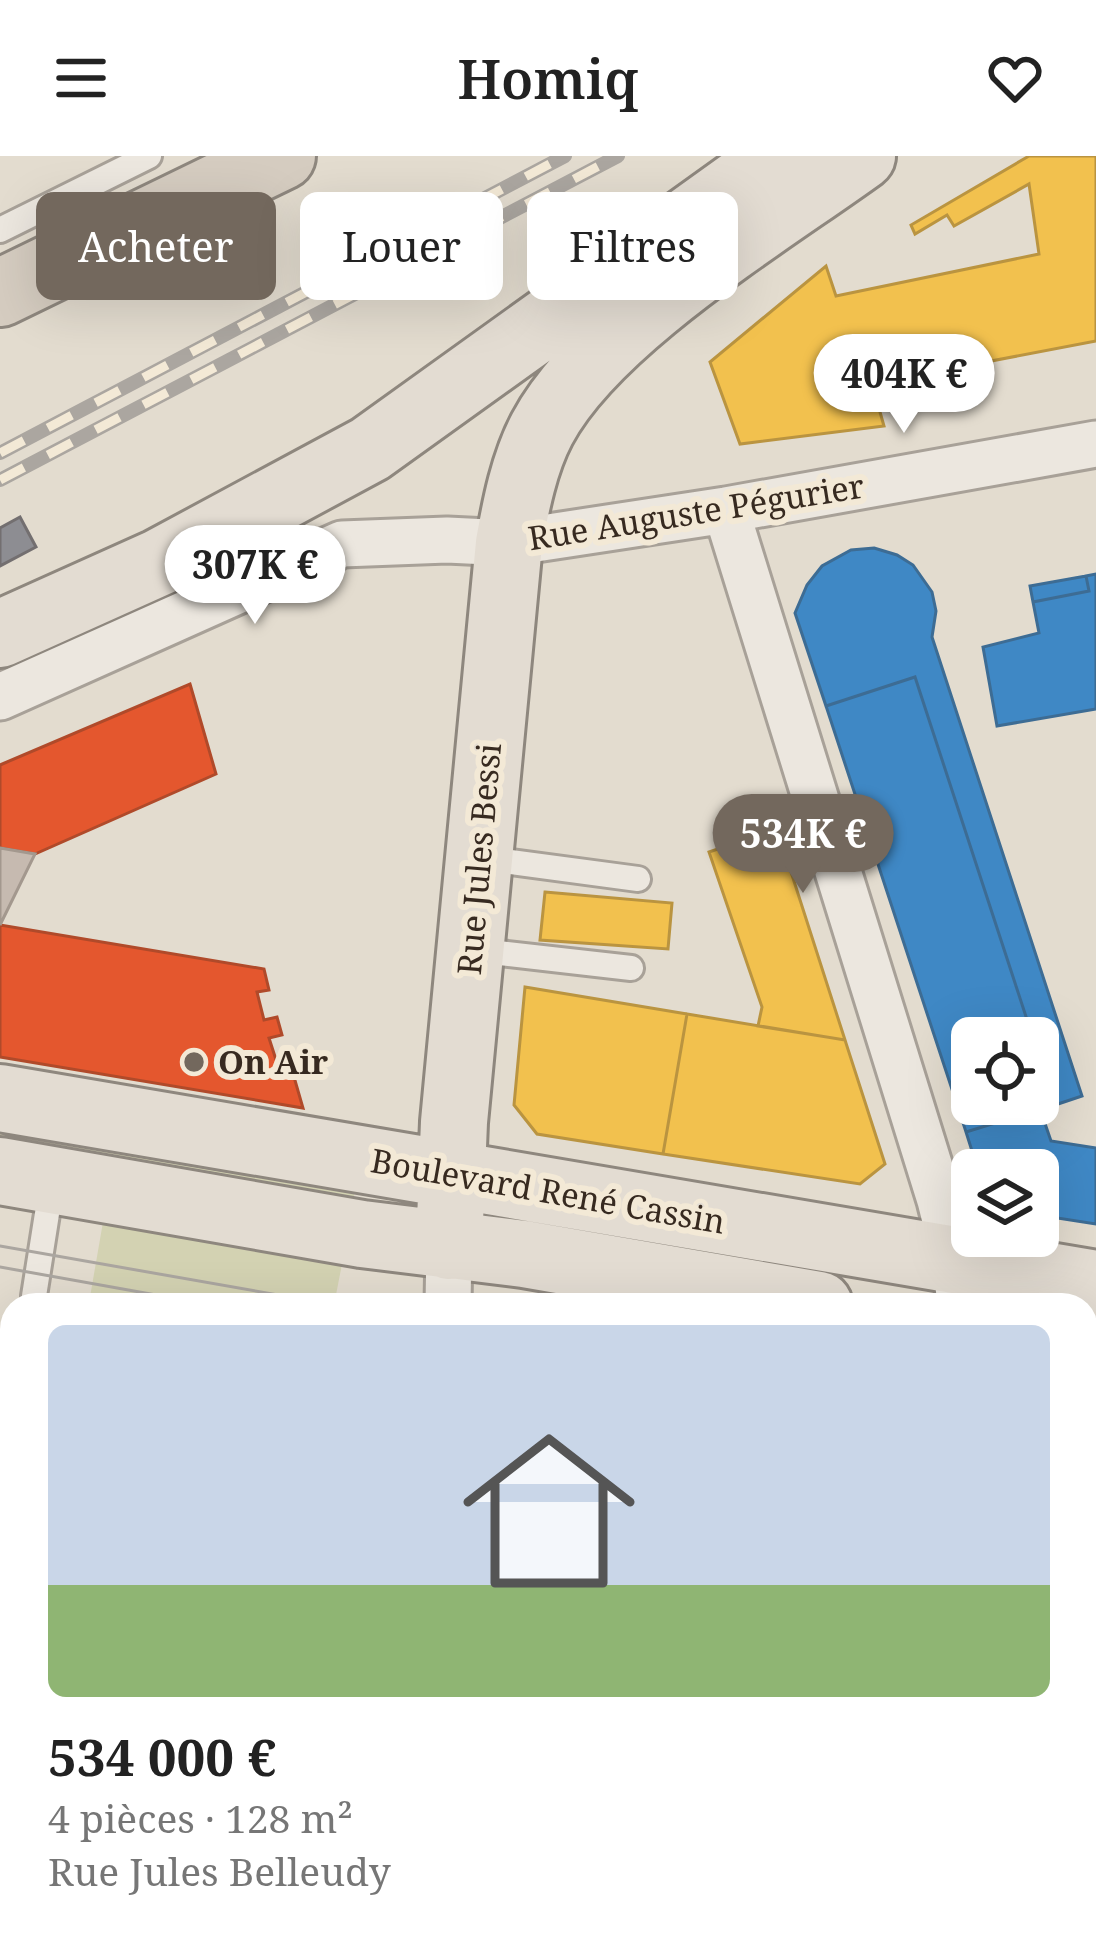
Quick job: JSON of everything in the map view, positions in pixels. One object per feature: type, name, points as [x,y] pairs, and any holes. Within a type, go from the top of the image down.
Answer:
[{"type":"highway","points":[[0,293],[282,156]]},
{"type":"main road","points":[[0,634],[160,562],[370,448],[778,156]]},
{"type":"main road","name":"Rue Jules Bessi","points":[[449,1275],[450,1175],[508,543],[542,428],[596,356],[671,294],[862,156]]},
{"type":"main road","name":"Boulevard René Cassin","points":[[0,1098],[450,1175],[960,1282],[1096,1284]]},
{"type":"main road","name":"Boulevard René Cassin","points":[[26,1175],[362,1234],[449,1275],[524,1254],[750,1293]]},
{"type":"street","name":"Rue Auguste Pégurier","points":[[0,697],[342,544],[508,543],[726,510],[1096,444]]},
{"type":"street","points":[[726,510],[960,1282]]},
{"type":"lane","points":[[0,230],[149,156]]},
{"type":"lane","points":[[479,858],[638,878]]},
{"type":"lane","points":[[470,950],[631,968]]},
{"type":"lane","points":[[26,1175],[36,1293]]},
{"type":"green space","points":[[0,1119],[357,1179],[353,1202],[0,1141]]},
{"type":"green space","points":[[103,1222],[342,1264],[336,1293],[91,1293]]},
{"type":"building: Logements","points":[[1029,156],[1096,156],[1096,341],[918,375],[922,395],[878,405],[884,426],[740,444],[710,362],[826,266],[836,296],[1039,254],[1029,184],[954,226],[947,215],[915,234],[911,225]]},
{"type":"building: Logements","points":[[777,829],[845,1040],[758,1026],[762,1007],[709,852]]},
{"type":"building: Logements","points":[[545,892],[672,903],[668,949],[540,940]]},
{"type":"building: Logements","points":[[525,987],[687,1014],[663,1154],[537,1134],[514,1105]]},
{"type":"building: Logements","points":[[687,1014],[845,1040],[885,1164],[860,1184],[663,1154]]},
{"type":"building: Commerces","points":[[190,684],[216,774],[35,854],[0,848],[0,765]]},
{"type":"building: Commerces","points":[[0,925],[264,969],[269,990],[257,992],[264,1020],[277,1017],[282,1035],[269,1038],[278,1066],[290,1063],[303,1108],[0,1057]]},
{"type":"building: Écoles","points":[[874,548],[897,555],[913,565],[932,592],[936,611],[932,637],[1056,1017],[1026,1017],[915,677],[826,706],[795,613],[822,566],[851,550]]},
{"type":"building: Écoles","points":[[1096,574],[1096,709],[997,726],[983,647],[1039,633],[1033,602],[1089,591],[1086,576]]},
{"type":"building: Écoles","points":[[1086,576],[1089,591],[1033,602],[1030,586]]},
{"type":"building: Écoles","points":[[915,677],[1026,1017],[951,1017],[951,1086],[826,706]]},
{"type":"building: Écoles","points":[[1059,1026],[1082,1096],[1059,1104]]},
{"type":"building: Écoles","points":[[989,1125],[1046,1125],[1051,1141],[1096,1148],[1096,1224],[1059,1218],[1059,1149],[971,1149],[966,1132]]},
{"type":"building: Industrie","points":[[20,517],[36,547],[0,566],[0,528]]},
{"type":"building: Autres","points":[[0,848],[35,854],[0,925]]},
{"type":"tram line","points":[[0,1246],[267,1293]]},
{"type":"tram line","points":[[0,1267],[145,1293]]},
{"type":"railway","points":[[0,453],[565,156]]},
{"type":"railway","points":[[0,480],[618,156]]},
{"type":"place","name":"On Air","points":[[194,1062]]}]
